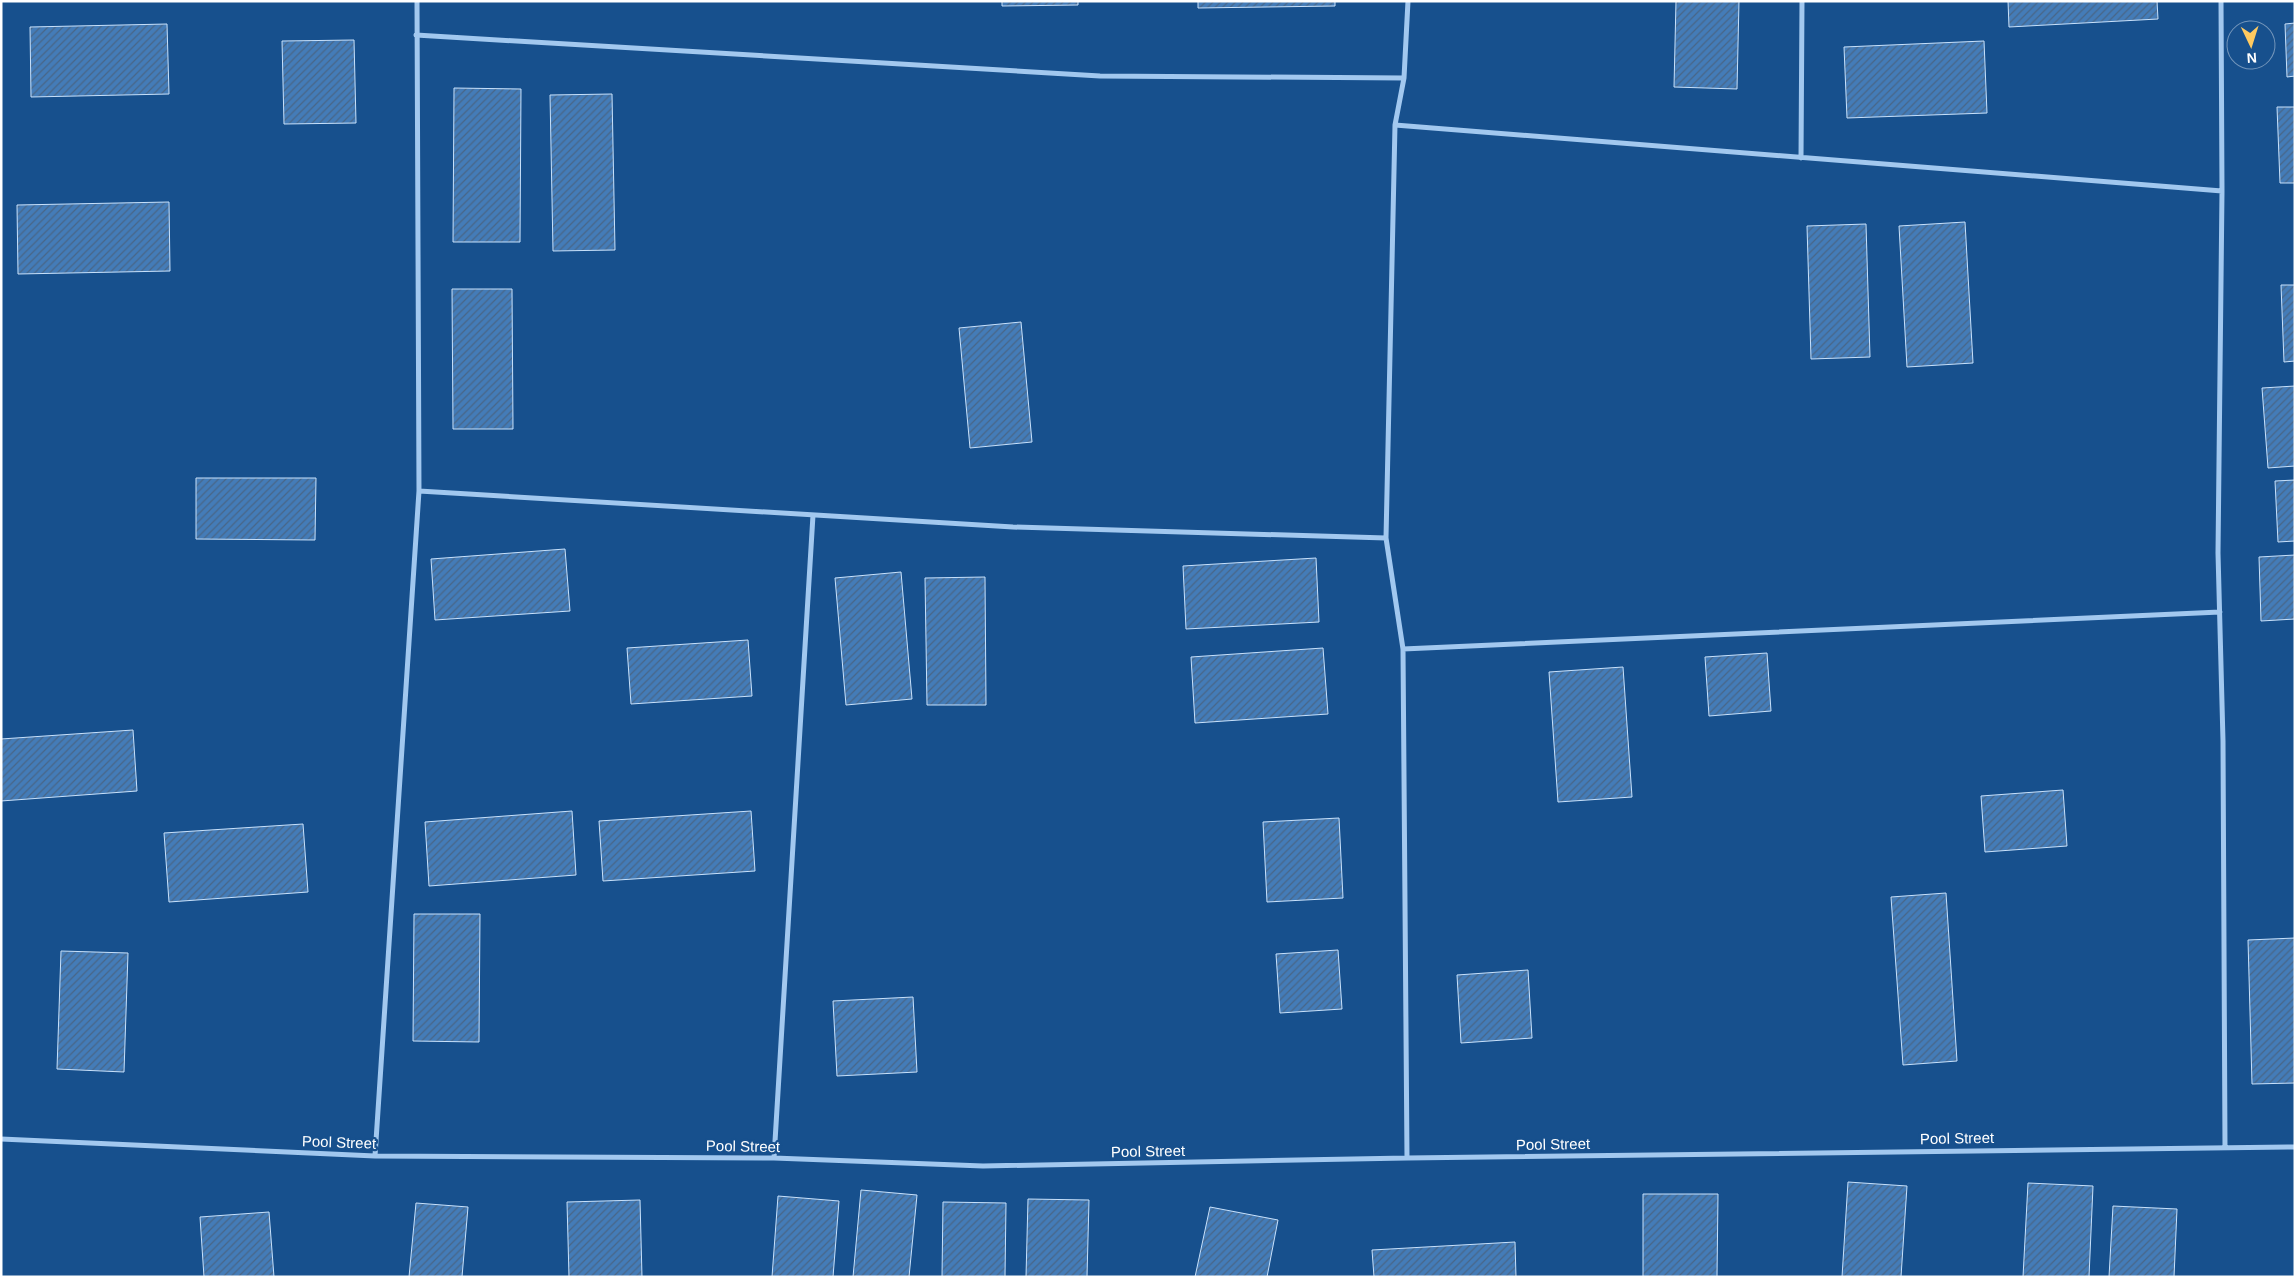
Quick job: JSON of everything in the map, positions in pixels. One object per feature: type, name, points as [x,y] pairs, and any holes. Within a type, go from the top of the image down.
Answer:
[{"type":"street","points":[[375,1156],[419,491],[417,1]]},
{"type":"street","points":[[1407,1158],[1403,649],[1386,538],[1395,125],[1404,78],[1408,1]]},
{"type":"street","points":[[1800,158],[1802,1]]},
{"type":"street","points":[[2221,1],[2222,191],[2218,553],[2225,1147]]},
{"type":"street","points":[[416,35],[1100,76],[1404,78]]},
{"type":"street","points":[[1395,125],[2222,191]]},
{"type":"street","points":[[419,491],[1013,527],[1386,538]]},
{"type":"street","points":[[774,1158],[813,515]]},
{"type":"street","points":[[1403,649],[2220,612]]},
{"type":"street","name":"Pool Street","points":[[1,1139],[375,1156],[774,1158],[983,1166],[1407,1158],[2295,1147]]},
{"type":"building","points":[[1002,1],[1078,1],[1078,5],[1002,6]]},
{"type":"building","points":[[1198,1],[1335,1],[1335,6],[1198,8]]},
{"type":"building","points":[[1676,1],[1739,1],[1737,89],[1674,87]]},
{"type":"building","points":[[2008,1],[2157,1],[2158,19],[2009,27]]},
{"type":"building","points":[[2295,23],[2295,76],[2287,77],[2285,24]]},
{"type":"building","points":[[167,24],[169,94],[31,97],[30,27]]},
{"type":"building","points":[[354,40],[356,123],[284,124],[282,41]]},
{"type":"building","points":[[1984,41],[1987,113],[1847,118],[1844,47]]},
{"type":"building","points":[[454,88],[521,89],[520,242],[453,242]]},
{"type":"building","points":[[612,94],[615,250],[553,251],[550,95]]},
{"type":"building","points":[[2277,107],[2295,107],[2295,183],[2280,183]]},
{"type":"building","points":[[169,202],[170,271],[18,274],[17,205]]},
{"type":"building","points":[[1965,222],[1973,363],[1907,367],[1899,226]]},
{"type":"building","points":[[1866,224],[1870,357],[1811,359],[1807,226]]},
{"type":"building","points":[[2281,285],[2295,285],[2295,361],[2284,362]]},
{"type":"building","points":[[452,289],[512,289],[513,429],[453,429]]},
{"type":"building","points":[[1021,322],[1032,442],[970,448],[959,328]]},
{"type":"building","points":[[2295,386],[2295,466],[2268,468],[2262,388]]},
{"type":"building","points":[[196,478],[316,478],[315,540],[196,539]]},
{"type":"building","points":[[2295,480],[2295,541],[2278,542],[2275,481]]},
{"type":"building","points":[[565,549],[570,611],[435,620],[431,559]]},
{"type":"building","points":[[2295,555],[2295,619],[2261,621],[2259,557]]},
{"type":"building","points":[[1316,558],[1319,622],[1186,629],[1183,566]]},
{"type":"building","points":[[901,572],[912,699],[846,705],[835,578]]},
{"type":"building","points":[[985,577],[986,705],[927,705],[925,578]]},
{"type":"building","points":[[748,640],[752,696],[631,704],[627,648]]},
{"type":"building","points":[[1323,648],[1328,714],[1195,723],[1191,657]]},
{"type":"building","points":[[1767,653],[1771,711],[1709,716],[1705,657]]},
{"type":"building","points":[[1623,667],[1632,797],[1558,802],[1549,672]]},
{"type":"building","points":[[133,730],[137,791],[1,801],[1,739]]},
{"type":"building","points":[[2063,790],[2067,846],[1985,852],[1981,796]]},
{"type":"building","points":[[572,811],[576,875],[429,886],[425,822]]},
{"type":"building","points":[[751,811],[755,871],[603,881],[599,821]]},
{"type":"building","points":[[1339,818],[1343,898],[1267,902],[1263,822]]},
{"type":"building","points":[[303,824],[308,892],[169,902],[164,833]]},
{"type":"building","points":[[1946,893],[1957,1061],[1903,1065],[1891,897]]},
{"type":"building","points":[[414,914],[480,914],[479,1042],[413,1041]]},
{"type":"building","points":[[2295,938],[2295,1083],[2252,1084],[2248,940]]},
{"type":"building","points":[[1338,950],[1342,1009],[1280,1013],[1276,954]]},
{"type":"building","points":[[61,951],[128,953],[124,1072],[57,1069]]},
{"type":"building","points":[[1528,970],[1532,1038],[1461,1043],[1457,975]]},
{"type":"building","points":[[913,997],[917,1072],[837,1076],[833,1001]]},
{"type":"building","points":[[1848,1182],[1907,1186],[1901,1277],[1842,1277]]},
{"type":"building","points":[[2028,1183],[2093,1186],[2089,1277],[2023,1277]]},
{"type":"building","points":[[861,1190],[917,1195],[909,1277],[853,1277]]},
{"type":"building","points":[[1643,1194],[1718,1194],[1717,1277],[1643,1277]]},
{"type":"building","points":[[778,1196],[839,1201],[833,1277],[772,1277]]},
{"type":"building","points":[[1028,1199],[1089,1200],[1087,1277],[1026,1277]]},
{"type":"building","points":[[640,1200],[642,1277],[569,1277],[567,1202]]},
{"type":"building","points":[[943,1202],[1006,1203],[1005,1277],[942,1277]]},
{"type":"building","points":[[416,1203],[468,1207],[462,1277],[409,1277]]},
{"type":"building","points":[[2113,1206],[2177,1209],[2174,1277],[2109,1277]]},
{"type":"building","points":[[1210,1207],[1278,1220],[1267,1277],[1195,1277]]},
{"type":"building","points":[[269,1212],[274,1277],[204,1277],[200,1217]]},
{"type":"building","points":[[1515,1242],[1516,1277],[1374,1277],[1372,1250]]}]
